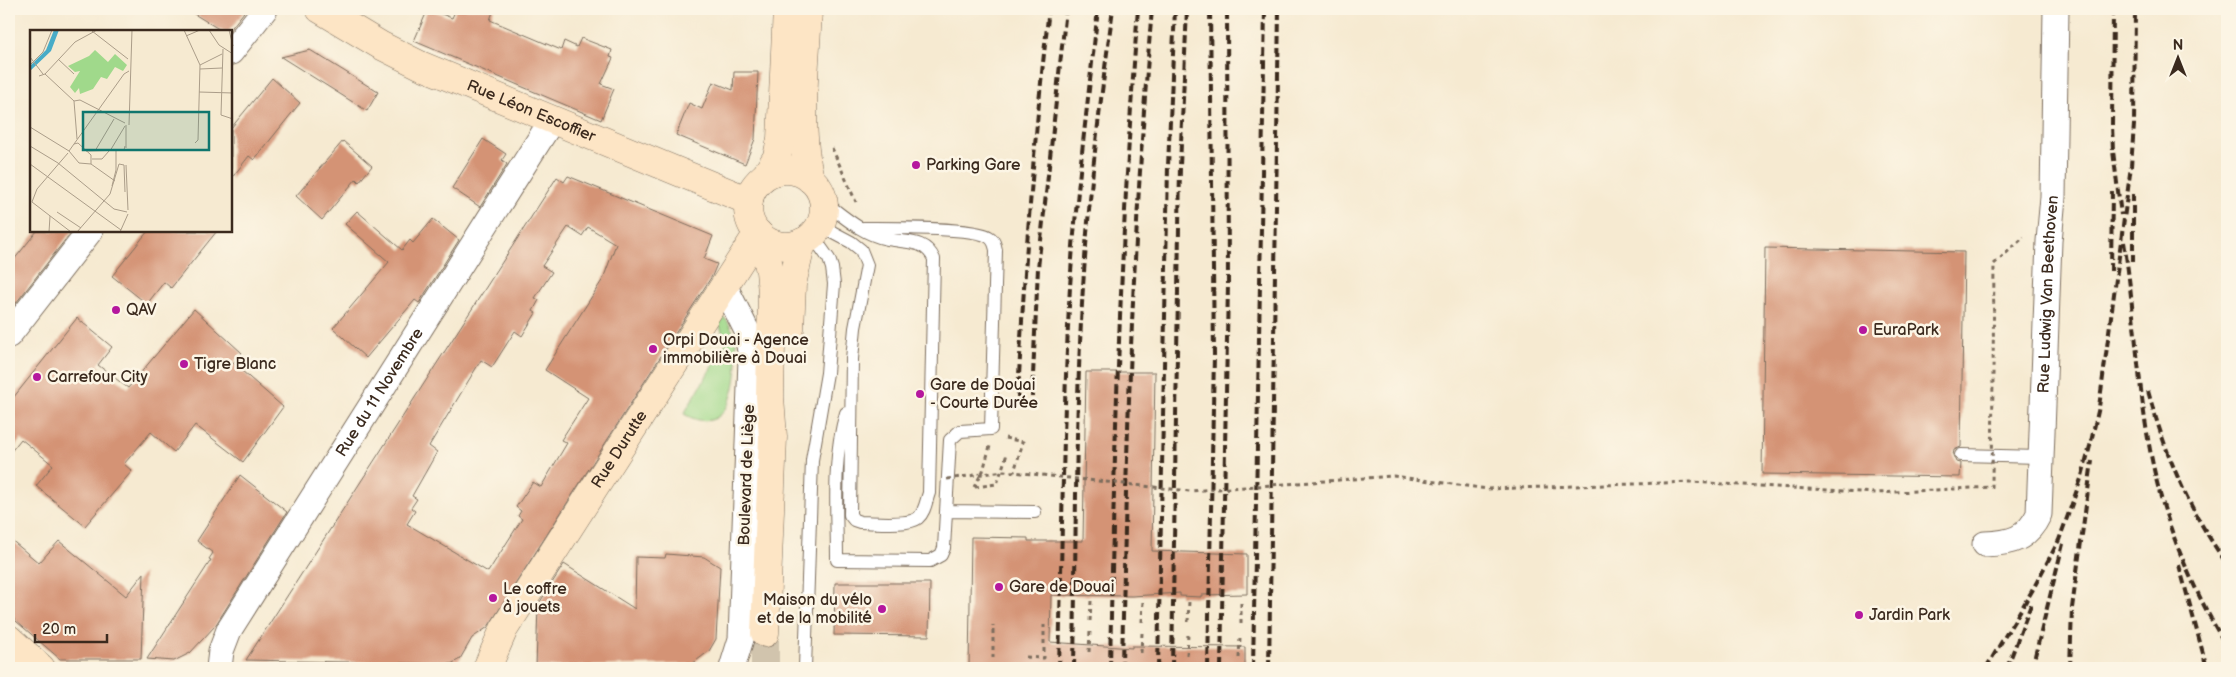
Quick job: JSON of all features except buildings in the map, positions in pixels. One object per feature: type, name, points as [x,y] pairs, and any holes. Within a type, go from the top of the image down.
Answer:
[{"type":"main road","name":"Rue Léon Escoffier","points":[[320,9],[380,45],[420,65],[749,201]]},
{"type":"main road","points":[[766,175],[776,171],[802,173],[813,216],[782,245],[760,235],[749,214],[749,201],[753,189],[766,175],[777,157],[781,139],[787,9]]},
{"type":"main road","name":"Boulevard de Liège","points":[[773,437],[788,356],[794,272],[813,216],[803,137],[808,9]]},
{"type":"main road","name":"Boulevard de Liège","points":[[760,235],[772,282],[770,397],[773,437],[765,633]]},
{"type":"main road","name":"Rue Durutte","points":[[488,668],[504,629],[724,285],[760,235]]},
{"type":"main road","points":[[9,639],[41,668]]},
{"type":"street","points":[[232,51],[265,9]]},
{"type":"street","name":"Rue Ludwig Van Beethoven","points":[[1985,544],[2008,542],[2029,532],[2039,514],[2048,241],[2053,197],[2056,9]]},
{"type":"street","name":"Rue du 11 Novembre","points":[[219,668],[221,651],[229,630],[552,120]]},
{"type":"street","points":[[9,335],[89,232]]},
{"type":"street","name":"Boulevard de Liège","points":[[724,285],[747,331],[751,359],[741,639],[732,668]]},
{"type":"lane","points":[[813,216],[859,228],[888,240],[920,244],[926,247],[934,259],[928,493],[924,509],[917,518],[906,522],[860,522],[854,520],[850,515],[853,344],[866,272],[866,258],[861,250],[813,216]]},
{"type":"lane","points":[[805,668],[812,460],[827,373],[834,284],[832,268],[813,216]]},
{"type":"lane","points":[[851,396],[839,444],[837,560],[930,561],[936,559],[944,548],[950,440],[960,431],[991,429],[996,250],[994,242],[982,234],[955,231],[859,228]]},
{"type":"lane","points":[[1961,455],[2042,458]]},
{"type":"lane","points":[[946,511],[1035,512]]},
{"type":"lane","points":[[9,655],[23,668]]},
{"type":"path","points":[[947,479],[1004,471],[1190,491],[1393,476],[1488,489],[1691,482],[1877,493],[1992,487],[1994,264]]},
{"type":"path","points":[[1000,437],[1023,442],[1014,472]]},
{"type":"path","points":[[990,444],[983,471],[974,487],[997,484],[1007,454],[1004,471]]},
{"type":"path","points":[[1090,621],[1091,601]]},
{"type":"path","points":[[1142,622],[1143,601]]},
{"type":"path","points":[[1188,622],[1189,601]]},
{"type":"path","points":[[1241,602],[1241,623]]},
{"type":"path","points":[[993,625],[993,658]]},
{"type":"path","points":[[1026,657],[1044,658],[1044,625]]},
{"type":"path","points":[[1089,652],[1090,631]]},
{"type":"path","points":[[1142,633],[1142,653]]},
{"type":"path","points":[[1187,655],[1188,634]]},
{"type":"path","points":[[1239,658],[1240,637]]},
{"type":"green space","points":[[723,318],[727,320],[736,341],[737,355],[734,386],[730,401],[723,412],[713,419],[700,420],[684,414],[726,343],[718,320]]},
{"type":"tunnel","points":[[765,633],[765,668]]},
{"type":"railway","points":[[1018,397],[1030,203],[1049,9]]},
{"type":"railway","points":[[1032,397],[1038,268],[1066,9]]},
{"type":"railway","points":[[1059,668],[1064,430],[1070,287],[1079,182],[1098,9]]},
{"type":"railway","points":[[1074,668],[1080,335],[1088,217],[1113,9]]},
{"type":"railway","points":[[1110,668],[1119,338],[1127,173],[1138,9]]},
{"type":"railway","points":[[1122,668],[1131,338],[1145,91],[1152,9]]},
{"type":"railway","points":[[1158,668],[1168,166],[1175,9]]},
{"type":"railway","points":[[1172,668],[1180,166],[1187,9]]},
{"type":"railway","points":[[1208,668],[1214,355],[1210,9]]},
{"type":"railway","points":[[1221,668],[1228,284],[1227,9]]},
{"type":"railway","points":[[1253,668],[1265,9]]},
{"type":"railway","points":[[1269,668],[1279,9]]},
{"type":"railway","points":[[2113,9],[2113,151],[2121,215]]},
{"type":"railway","points":[[1986,668],[2032,591],[2059,540],[2082,476],[2099,407],[2131,166],[2134,125],[2135,9]]},
{"type":"railway","points":[[2111,271],[2112,191]]},
{"type":"railway","points":[[2133,192],[2133,262]]},
{"type":"railway","points":[[2124,242],[2142,401],[2160,494],[2173,534],[2189,573],[2227,647]]},
{"type":"railway","points":[[2148,391],[2162,438],[2180,481],[2201,523],[2227,564]]},
{"type":"railway","points":[[2070,668],[2072,608],[2092,461]]},
{"type":"railway","points":[[2032,668],[2064,540]]},
{"type":"railway","points":[[2179,565],[2207,668]]},
{"type":"railway","points":[[2007,668],[2032,602]]},
{"type":"place","name":"Parking Gare","points":[[916,165]]},
{"type":"place","name":"QAV","points":[[116,310]]},
{"type":"place","name":"EuraPark","points":[[1863,330]]},
{"type":"place","name":"Orpi Douai - Agence immobilière à Douai","points":[[653,349]]},
{"type":"place","name":"Tigre Blanc","points":[[184,364]]},
{"type":"place","name":"Carrefour City","points":[[37,377]]},
{"type":"place","name":"Gare de Douai - Courte Durée","points":[[920,394]]},
{"type":"place","name":"Gare de Douai","points":[[999,587]]},
{"type":"place","name":"Le coffre à jouets","points":[[493,598]]},
{"type":"place","name":"Maison du vélo et de la mobilité","points":[[882,609]]},
{"type":"place","name":"Jardin Park","points":[[1859,615]]}]
